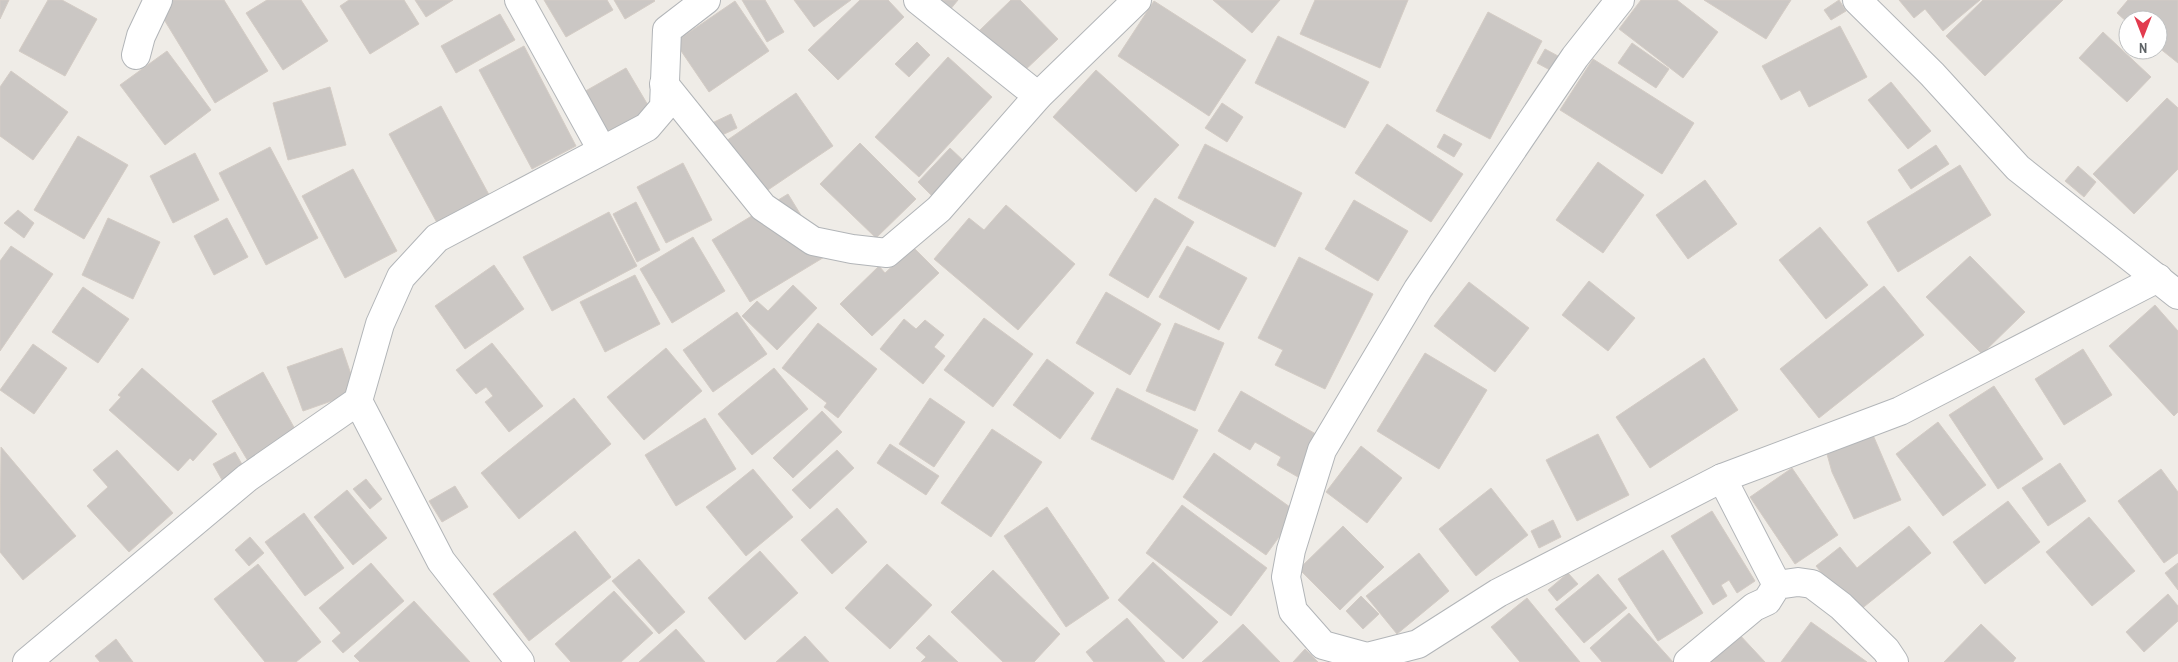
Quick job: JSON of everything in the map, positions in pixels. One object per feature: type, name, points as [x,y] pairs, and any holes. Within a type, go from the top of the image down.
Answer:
[{"type":"street","points":[[136,55],[141,36],[158,0]]},
{"type":"street","points":[[519,0],[602,150]]},
{"type":"street","points":[[27,662],[247,478],[358,401],[380,324],[401,277],[438,238],[647,127],[664,107],[668,30],[706,0]]},
{"type":"street","points":[[918,0],[1038,96]]},
{"type":"street","points":[[664,84],[763,207],[813,240],[852,249],[887,253],[939,209],[1038,96],[1137,0]]},
{"type":"street","points":[[1620,0],[1575,57],[1418,289],[1322,450],[1291,550],[1286,578],[1294,611],[1323,645],[1367,657],[1418,644],[1498,593],[1722,478],[1900,411],[2158,278]]},
{"type":"street","points":[[1857,0],[1932,74],[2018,168],[2158,278],[2178,296]]},
{"type":"street","points":[[358,401],[441,561],[520,662]]},
{"type":"street","points":[[1722,478],[1778,585]]},
{"type":"street","points":[[1688,662],[1754,607],[1767,602],[1778,585],[1798,582],[1812,584],[1841,606],[1886,650],[1894,662]]},
{"type":"building","points":[[0,0],[9,0],[0,19]]},
{"type":"building","points":[[48,0],[62,0],[97,19],[65,76],[19,51]]},
{"type":"building","points":[[170,0],[224,0],[268,71],[215,103],[157,8]]},
{"type":"building","points":[[267,0],[301,0],[328,41],[283,70],[246,13]]},
{"type":"building","points":[[349,0],[404,0],[419,24],[370,54],[340,6]]},
{"type":"building","points":[[415,0],[453,0],[426,17]]},
{"type":"building","points":[[544,0],[607,0],[613,10],[566,37]]},
{"type":"building","points":[[614,0],[654,0],[655,1],[625,19]]},
{"type":"building","points":[[742,0],[765,0],[784,32],[767,42]]},
{"type":"building","points":[[794,0],[851,0],[814,27]]},
{"type":"building","points":[[860,0],[888,0],[904,17],[838,80],[808,50]]},
{"type":"building","points":[[936,0],[958,0],[949,11]]},
{"type":"building","points":[[1011,0],[1020,0],[1058,39],[1022,73],[980,30]]},
{"type":"building","points":[[1213,0],[1280,0],[1252,33]]},
{"type":"building","points":[[1315,0],[1408,0],[1380,68],[1300,34]]},
{"type":"building","points":[[1641,0],[1677,0],[1718,32],[1683,78],[1619,29]]},
{"type":"building","points":[[1704,0],[1791,0],[1766,39]]},
{"type":"building","points":[[1839,0],[1846,11],[1831,20],[1824,10]]},
{"type":"building","points":[[1899,0],[1980,0],[1943,31],[1925,9],[1914,18]]},
{"type":"building","points":[[1983,0],[2063,0],[1985,76],[1946,36]]},
{"type":"building","points":[[2128,0],[2178,0],[2178,63],[2168,55],[2168,10],[2120,10]]},
{"type":"building","points":[[735,1],[769,51],[709,92],[675,42]]},
{"type":"building","points":[[1154,1],[1246,60],[1209,116],[1118,56]]},
{"type":"building","points":[[1488,12],[1542,41],[1490,139],[1436,111]]},
{"type":"building","points":[[500,14],[515,40],[456,73],[441,46]]},
{"type":"building","points":[[1840,26],[1867,77],[1809,107],[1800,90],[1781,100],[1762,66]]},
{"type":"building","points":[[2103,32],[2118,46],[2118,60],[2133,60],[2151,77],[2127,102],[2079,58]]},
{"type":"building","points":[[1278,36],[1369,82],[1345,128],[1255,83]]},
{"type":"building","points":[[917,42],[930,55],[909,77],[895,64]]},
{"type":"building","points":[[1632,43],[1669,69],[1656,88],[1618,63]]},
{"type":"building","points":[[524,46],[576,146],[532,169],[479,70]]},
{"type":"building","points":[[1545,49],[1558,56],[1550,70],[1537,63]]},
{"type":"building","points":[[167,51],[211,110],[165,145],[120,85]]},
{"type":"building","points":[[948,57],[992,97],[919,177],[875,137]]},
{"type":"building","points":[[1593,59],[1694,123],[1662,174],[1560,110]]},
{"type":"building","points":[[626,68],[652,112],[601,142],[575,97]]},
{"type":"building","points":[[1096,70],[1179,145],[1136,192],[1053,117]]},
{"type":"building","points":[[11,71],[68,112],[33,160],[0,136],[0,87]]},
{"type":"building","points":[[1891,82],[1931,131],[1908,149],[1868,100]]},
{"type":"building","points":[[330,87],[346,145],[288,160],[273,103]]},
{"type":"building","points":[[796,93],[833,146],[762,194],[726,141]]},
{"type":"building","points":[[2167,98],[2178,108],[2178,169],[2134,214],[2093,174]]},
{"type":"building","points":[[1222,103],[1243,117],[1227,142],[1205,128]]},
{"type":"building","points":[[441,106],[494,204],[442,232],[389,134]]},
{"type":"building","points":[[731,114],[737,128],[718,137],[712,123]]},
{"type":"building","points":[[1387,124],[1463,174],[1431,222],[1355,173]]},
{"type":"building","points":[[1444,134],[1462,144],[1454,157],[1437,147]]},
{"type":"building","points":[[78,136],[128,165],[84,239],[34,210]]},
{"type":"building","points":[[860,143],[916,199],[876,238],[820,184]]},
{"type":"building","points":[[1205,144],[1302,193],[1275,247],[1178,198]]},
{"type":"building","points":[[1936,145],[1949,164],[1911,189],[1898,170]]},
{"type":"building","points":[[270,147],[318,238],[266,265],[219,173]]},
{"type":"building","points":[[950,148],[968,165],[935,199],[918,182]]},
{"type":"building","points":[[195,153],[219,200],[173,223],[150,176]]},
{"type":"building","points":[[1598,162],[1644,195],[1603,253],[1556,220]]},
{"type":"building","points":[[683,163],[712,220],[666,243],[637,187]]},
{"type":"building","points":[[1960,165],[1991,215],[1898,272],[1867,222]]},
{"type":"building","points":[[2078,166],[2096,182],[2084,197],[2065,181]]},
{"type":"building","points":[[353,169],[397,251],[345,278],[302,196]]},
{"type":"building","points":[[1705,180],[1737,224],[1688,259],[1656,215]]},
{"type":"building","points":[[788,194],[826,256],[750,302],[712,240]]},
{"type":"building","points":[[1155,198],[1194,222],[1148,298],[1109,275]]},
{"type":"building","points":[[1354,200],[1408,231],[1378,281],[1325,249]]},
{"type":"building","points":[[636,202],[660,250],[637,262],[613,214]]},
{"type":"building","points":[[1006,205],[1075,264],[1018,330],[934,259],[969,218],[984,230]]},
{"type":"building","points":[[18,210],[34,223],[24,238],[4,223]]},
{"type":"building","points":[[609,212],[637,266],[552,311],[523,257]]},
{"type":"building","points":[[108,218],[160,242],[133,299],[82,275]]},
{"type":"building","points":[[227,218],[248,257],[214,275],[194,236]]},
{"type":"building","points":[[1820,227],[1868,285],[1826,319],[1779,260]]},
{"type":"building","points":[[693,237],[725,291],[672,323],[640,269]]},
{"type":"building","points":[[11,246],[53,274],[0,351],[0,261]]},
{"type":"building","points":[[1187,246],[1247,278],[1219,330],[1159,297]]},
{"type":"building","points":[[913,247],[939,273],[872,336],[840,304],[879,266],[885,273]]},
{"type":"building","points":[[1970,256],[2025,312],[1982,354],[1926,297]]},
{"type":"building","points":[[1299,257],[1373,294],[1325,389],[1275,365],[1283,350],[1258,338]]},
{"type":"building","points":[[494,265],[524,309],[465,349],[435,306]]},
{"type":"building","points":[[635,275],[660,324],[605,352],[580,302]]},
{"type":"building","points":[[1589,281],[1635,318],[1608,351],[1562,315]]},
{"type":"building","points":[[1469,282],[1529,328],[1495,372],[1434,326]]},
{"type":"building","points":[[793,285],[817,308],[777,350],[742,316],[757,301],[768,311]]},
{"type":"building","points":[[1884,286],[1924,335],[1819,418],[1780,369]]},
{"type":"building","points":[[83,287],[129,319],[98,363],[52,332]]},
{"type":"building","points":[[1106,292],[1161,324],[1130,375],[1076,343]]},
{"type":"building","points":[[2155,305],[2178,331],[2178,412],[2174,416],[2109,346]]},
{"type":"building","points":[[737,312],[767,354],[713,392],[683,350]]},
{"type":"building","points":[[984,318],[1033,354],[993,407],[944,370]]},
{"type":"building","points":[[904,319],[916,329],[925,320],[944,335],[934,347],[945,356],[923,384],[880,349]]},
{"type":"building","points":[[818,323],[877,369],[838,418],[824,407],[827,403],[782,368]]},
{"type":"building","points":[[1175,323],[1224,343],[1195,411],[1146,391]]},
{"type":"building","points":[[492,343],[543,406],[509,432],[485,402],[493,396],[486,387],[476,394],[456,370]]},
{"type":"building","points":[[33,344],[67,368],[34,414],[0,390]]},
{"type":"building","points":[[342,348],[357,392],[303,411],[287,367]]},
{"type":"building","points":[[666,348],[702,391],[644,440],[607,397]]},
{"type":"building","points":[[2083,349],[2112,395],[2064,425],[2035,379]]},
{"type":"building","points":[[1425,353],[1487,390],[1439,469],[1377,431]]},
{"type":"building","points":[[1704,358],[1738,410],[1650,468],[1616,417]]},
{"type":"building","points":[[1047,359],[1094,393],[1060,439],[1013,405]]},
{"type":"building","points":[[142,368],[217,434],[193,461],[190,458],[178,471],[109,410],[121,397],[118,395]]},
{"type":"building","points":[[774,368],[808,409],[752,455],[718,414]]},
{"type":"building","points":[[263,372],[300,438],[251,466],[212,401]]},
{"type":"building","points":[[1994,386],[2043,459],[1998,489],[1949,415]]},
{"type":"building","points":[[1117,388],[1198,430],[1173,480],[1091,439]]},
{"type":"building","points":[[1241,391],[1321,437],[1298,477],[1277,465],[1281,457],[1255,442],[1250,450],[1218,431]]},
{"type":"building","points":[[574,398],[611,444],[519,519],[481,473]]},
{"type":"building","points":[[930,398],[965,422],[934,467],[899,444]]},
{"type":"building","points":[[822,411],[842,432],[793,478],[773,458]]},
{"type":"building","points":[[705,418],[736,469],[676,506],[645,455]]},
{"type":"building","points":[[1938,422],[1986,485],[1943,516],[1896,454]]},
{"type":"building","points":[[992,429],[1042,462],[991,537],[941,503]]},
{"type":"building","points":[[1598,434],[1629,495],[1577,521],[1546,460]]},
{"type":"building","points":[[1873,435],[1901,500],[1854,519],[1832,472],[1827,454]]},
{"type":"building","points":[[890,444],[939,476],[926,495],[877,463]]},
{"type":"building","points":[[1361,446],[1402,478],[1367,523],[1326,492]]},
{"type":"building","points":[[1,447],[76,536],[23,580],[0,552]]},
{"type":"building","points":[[117,450],[173,513],[129,552],[87,506],[108,487],[93,470]]},
{"type":"building","points":[[837,450],[854,468],[810,509],[792,490]]},
{"type":"building","points":[[235,452],[248,475],[226,487],[213,464]]},
{"type":"building","points":[[1214,453],[1297,512],[1266,555],[1183,497]]},
{"type":"building","points":[[2060,463],[2086,501],[2048,526],[2022,488]]},
{"type":"building","points":[[1792,468],[1838,535],[1795,564],[1750,497]]},
{"type":"building","points":[[753,469],[793,517],[746,556],[706,507]]},
{"type":"building","points":[[2161,469],[2178,492],[2178,553],[2164,563],[2118,501]]},
{"type":"building","points":[[366,479],[382,499],[370,509],[353,489]]},
{"type":"building","points":[[455,486],[468,507],[442,522],[429,501]]},
{"type":"building","points":[[1491,488],[1528,535],[1476,576],[1439,529]]},
{"type":"building","points":[[347,490],[387,538],[353,565],[314,517]]},
{"type":"building","points":[[2008,501],[2040,542],[1985,584],[1953,542]]},
{"type":"building","points":[[1182,505],[1267,568],[1231,616],[1146,553]]},
{"type":"building","points":[[1047,507],[1109,598],[1066,627],[1004,536]]},
{"type":"building","points":[[837,508],[867,542],[832,574],[801,540]]},
{"type":"building","points":[[1712,511],[1755,581],[1737,593],[1729,580],[1721,585],[1727,596],[1713,605],[1671,536]]},
{"type":"building","points":[[304,513],[344,568],[305,596],[265,542]]},
{"type":"building","points":[[2089,517],[2135,571],[2092,606],[2046,552]]},
{"type":"building","points":[[1553,520],[1561,537],[1539,548],[1531,531]]},
{"type":"building","points":[[1343,526],[1384,567],[1340,610],[1299,569]]},
{"type":"building","points":[[1909,526],[1931,553],[1855,614],[1816,566],[1840,547],[1857,568]]},
{"type":"building","points":[[575,531],[611,577],[529,641],[493,594]]},
{"type":"building","points":[[250,537],[264,553],[249,566],[235,550]]},
{"type":"building","points":[[1663,550],[1703,613],[1658,641],[1618,579]]},
{"type":"building","points":[[760,551],[798,593],[745,640],[708,598]]},
{"type":"building","points":[[1419,553],[1449,591],[1397,634],[1366,596]]},
{"type":"building","points":[[639,559],[685,612],[659,634],[612,581]]},
{"type":"building","points":[[1153,562],[1218,622],[1183,659],[1118,600]]},
{"type":"building","points":[[371,563],[404,601],[343,653],[332,641],[341,633],[319,608]]},
{"type":"building","points":[[2178,563],[2178,590],[2165,573]]},
{"type":"building","points":[[258,564],[321,642],[296,662],[265,662],[214,599]]},
{"type":"building","points":[[887,564],[932,605],[890,649],[845,608]]},
{"type":"building","points":[[993,570],[1060,634],[1034,662],[1003,662],[951,612]]},
{"type":"building","points":[[1568,573],[1578,584],[1557,601],[1548,590]]},
{"type":"building","points":[[1598,574],[1627,608],[1584,643],[1555,609]]},
{"type":"building","points":[[614,591],[653,633],[621,662],[571,662],[555,644]]},
{"type":"building","points":[[2168,594],[2178,606],[2178,621],[2144,652],[2126,632]]},
{"type":"building","points":[[1361,596],[1379,614],[1363,629],[1346,611]]},
{"type":"building","points":[[1527,598],[1580,662],[1520,662],[1491,627]]},
{"type":"building","points":[[414,601],[470,662],[360,662],[354,656]]},
{"type":"building","points":[[1629,613],[1673,662],[1602,662],[1590,648]]},
{"type":"building","points":[[1127,618],[1165,662],[1094,662],[1086,652]]},
{"type":"building","points":[[1811,622],[1867,662],[1781,662]]},
{"type":"building","points":[[1243,624],[1280,662],[1202,662],[1223,643]]},
{"type":"building","points":[[1981,624],[2016,658],[2013,662],[1944,662]]},
{"type":"building","points":[[676,629],[705,662],[639,662]]},
{"type":"building","points":[[1738,633],[1765,662],[1708,662]]},
{"type":"building","points":[[929,635],[958,662],[921,662],[926,657],[916,648]]},
{"type":"building","points":[[805,636],[829,662],[776,662]]},
{"type":"building","points":[[116,639],[133,662],[100,662],[95,656]]},
{"type":"building","points":[[1305,649],[1318,662],[1293,662]]}]
